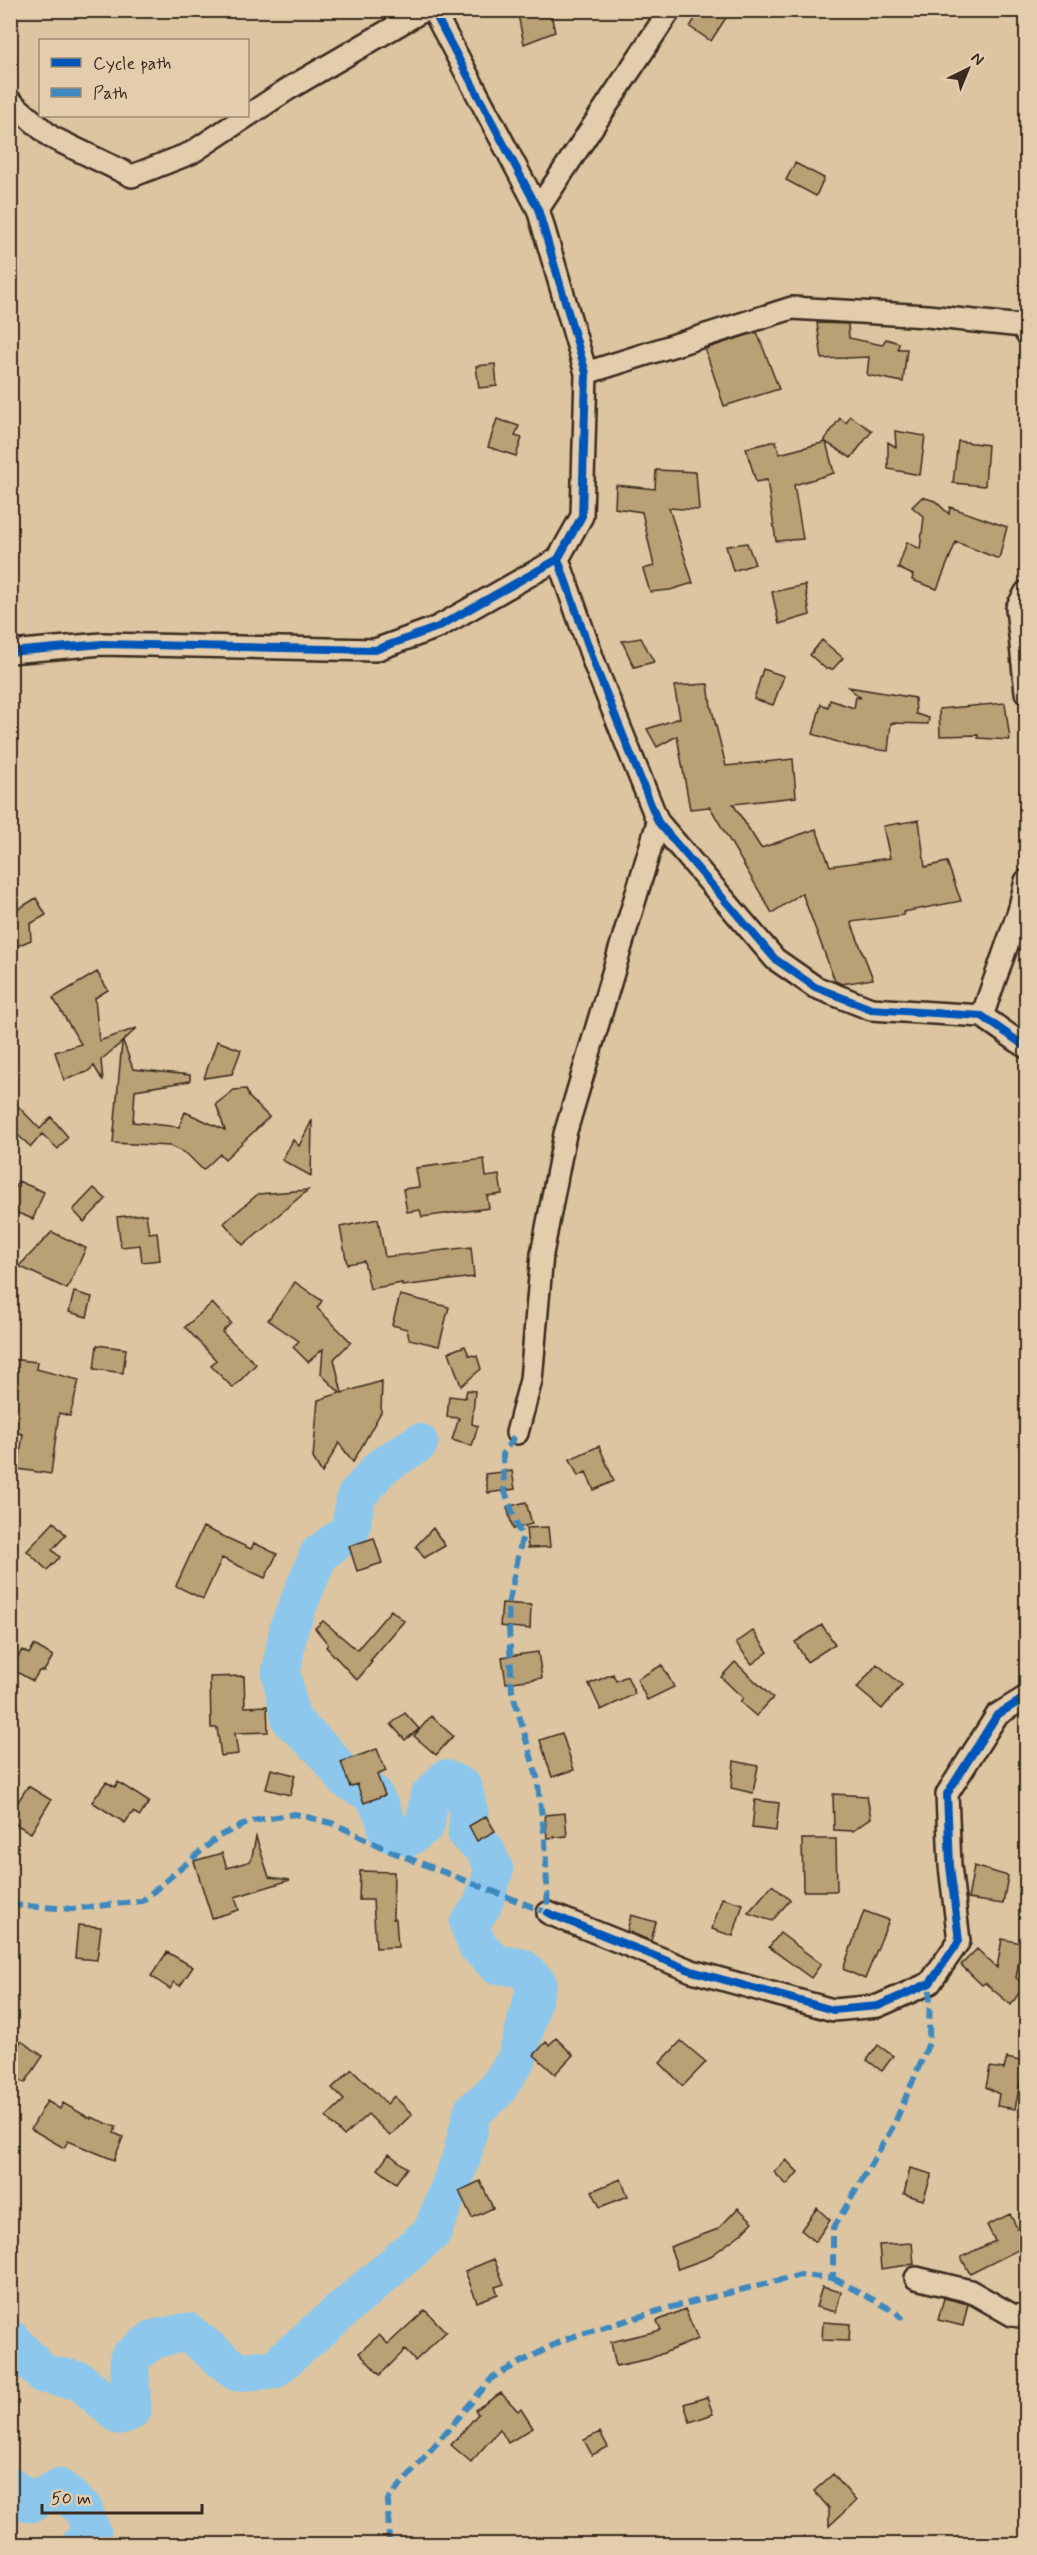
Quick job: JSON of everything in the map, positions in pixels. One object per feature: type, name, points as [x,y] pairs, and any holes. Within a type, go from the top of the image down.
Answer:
[{"type":"street","points":[[249,115],[288,89],[424,10]]},
{"type":"street","points":[[10,652],[102,645],[375,650],[438,627],[558,559],[582,516],[586,373],[538,209],[433,10]]},
{"type":"street","points":[[538,209],[670,10]]},
{"type":"street","points":[[10,101],[51,136],[132,176],[191,153],[246,117]]},
{"type":"street","points":[[586,373],[700,335],[792,309],[927,316],[1025,327]]},
{"type":"street","points":[[558,559],[596,668],[658,822],[775,959],[815,987],[871,1009],[982,1016],[1026,1051]]},
{"type":"street","points":[[1026,592],[1017,608],[1026,692]]},
{"type":"street","points":[[517,1433],[531,1380],[542,1254],[565,1134],[658,822]]},
{"type":"street","points":[[982,1016],[1019,911],[1026,881]]},
{"type":"street","points":[[548,1913],[692,1971],[833,2010],[878,2006],[930,1983],[959,1941],[950,1866],[947,1794],[997,1715],[1026,1697]]},
{"type":"street","points":[[916,2278],[970,2291],[1012,2315],[1026,2317]]},
{"type":"building","points":[[517,10],[550,10],[555,32],[524,44]]},
{"type":"building","points":[[700,10],[731,10],[711,41],[690,27]]},
{"type":"building","points":[[795,163],[824,178],[816,196],[786,180]]},
{"type":"building","points":[[817,323],[848,324],[849,338],[882,345],[886,339],[899,343],[898,349],[907,349],[903,382],[867,375],[869,357],[822,359]]},
{"type":"building","points":[[757,332],[779,389],[724,406],[705,349]]},
{"type":"building","points":[[495,364],[497,386],[479,388],[476,366]]},
{"type":"building","points":[[850,416],[872,431],[851,458],[824,441],[840,418],[846,423]]},
{"type":"building","points":[[497,419],[519,426],[515,436],[522,438],[516,456],[488,447]]},
{"type":"building","points":[[895,431],[925,436],[920,475],[888,469],[888,442],[896,447]]},
{"type":"building","points":[[776,441],[779,454],[826,442],[834,473],[794,485],[803,539],[776,541],[767,480],[756,482],[746,448]]},
{"type":"building","points":[[958,441],[988,445],[985,486],[953,483]]},
{"type":"building","points":[[656,470],[696,472],[699,510],[669,508],[693,583],[670,590],[650,592],[643,569],[654,566],[642,512],[615,508],[616,485],[655,489]]},
{"type":"building","points":[[922,497],[935,501],[949,514],[950,507],[1007,527],[999,559],[956,542],[937,589],[912,580],[913,575],[898,568],[907,542],[920,549],[924,517],[912,507]]},
{"type":"building","points":[[747,543],[755,564],[733,571],[726,546]]},
{"type":"building","points":[[805,585],[810,615],[779,624],[772,592]]},
{"type":"building","points":[[641,638],[654,662],[634,667],[622,641]]},
{"type":"building","points":[[822,640],[843,658],[833,669],[826,669],[810,655]]},
{"type":"building","points":[[763,669],[784,676],[773,705],[754,699]]},
{"type":"building","points":[[708,684],[726,766],[793,759],[796,797],[733,804],[761,848],[816,829],[830,866],[890,858],[883,826],[919,820],[925,867],[947,862],[961,901],[903,912],[904,915],[851,922],[873,979],[842,984],[835,981],[802,893],[772,913],[710,807],[690,809],[677,736],[657,747],[647,729],[680,718],[674,686]]},
{"type":"building","points":[[848,687],[915,698],[916,714],[929,718],[928,724],[891,723],[888,751],[850,746],[813,734],[821,704],[828,707],[830,700],[854,708],[856,697],[861,698]]},
{"type":"building","points":[[1005,703],[1010,740],[978,738],[978,735],[940,736],[939,709]]},
{"type":"building","points":[[36,898],[46,915],[30,924],[31,940],[10,949],[10,925],[15,922],[15,911]]},
{"type":"building","points":[[97,972],[108,990],[95,998],[99,1041],[137,1028],[123,1041],[133,1069],[190,1075],[190,1081],[135,1090],[133,1122],[179,1127],[185,1112],[225,1130],[216,1104],[234,1090],[246,1089],[249,1097],[269,1117],[225,1159],[220,1154],[203,1170],[187,1154],[170,1146],[113,1143],[122,1042],[101,1060],[103,1081],[94,1066],[87,1072],[64,1080],[55,1052],[81,1044],[53,998]]},
{"type":"building","points":[[217,1041],[241,1050],[232,1074],[204,1078]]},
{"type":"building","points":[[10,1098],[40,1129],[51,1117],[68,1137],[58,1149],[42,1134],[31,1147],[10,1128]]},
{"type":"building","points":[[312,1120],[311,1176],[282,1160],[293,1140],[299,1146]]},
{"type":"building","points":[[484,1159],[486,1177],[499,1175],[502,1194],[487,1196],[489,1208],[422,1217],[420,1210],[407,1212],[403,1189],[419,1187],[416,1168]]},
{"type":"building","points":[[18,1181],[44,1192],[33,1219],[10,1210],[10,1198]]},
{"type":"building","points":[[94,1188],[106,1199],[84,1222],[73,1210]]},
{"type":"building","points":[[308,1190],[243,1245],[224,1223],[258,1194]]},
{"type":"building","points":[[146,1214],[149,1233],[157,1232],[160,1260],[142,1262],[140,1245],[121,1247],[117,1217]]},
{"type":"building","points":[[378,1219],[385,1257],[471,1247],[474,1277],[402,1286],[402,1283],[370,1289],[364,1261],[347,1264],[340,1227]]},
{"type":"building","points":[[52,1232],[86,1248],[67,1289],[19,1266]]},
{"type":"building","points":[[295,1282],[322,1301],[317,1308],[351,1342],[334,1359],[342,1393],[382,1381],[381,1412],[353,1462],[339,1443],[322,1473],[313,1458],[318,1400],[340,1393],[321,1374],[323,1349],[308,1362],[293,1347],[299,1341],[268,1320]]},
{"type":"building","points":[[74,1292],[92,1297],[87,1317],[69,1312]]},
{"type":"building","points":[[400,1295],[449,1307],[439,1346],[409,1339],[407,1329],[392,1325]]},
{"type":"building","points":[[212,1303],[231,1323],[222,1332],[256,1364],[233,1388],[211,1366],[216,1360],[185,1327]]},
{"type":"building","points":[[97,1345],[126,1349],[123,1373],[94,1369]]},
{"type":"building","points":[[465,1346],[469,1355],[477,1356],[481,1369],[461,1386],[449,1352]]},
{"type":"building","points":[[10,1359],[37,1362],[36,1369],[79,1380],[70,1416],[59,1413],[51,1474],[18,1469],[23,1434],[10,1432]]},
{"type":"building","points":[[467,1390],[475,1391],[472,1424],[478,1426],[472,1446],[452,1440],[459,1418],[447,1417],[449,1396],[465,1398]]},
{"type":"building","points":[[599,1446],[614,1481],[594,1490],[586,1472],[578,1476],[570,1459]]},
{"type":"building","points":[[512,1471],[515,1489],[488,1493],[485,1474]]},
{"type":"building","points":[[526,1502],[532,1524],[513,1529],[507,1507]]},
{"type":"building","points":[[54,1522],[66,1535],[52,1550],[60,1557],[47,1570],[27,1551]]},
{"type":"building","points":[[203,1527],[251,1549],[254,1543],[277,1554],[265,1578],[222,1558],[203,1599],[176,1586]]},
{"type":"building","points":[[548,1527],[550,1547],[528,1548],[526,1528]]},
{"type":"building","points":[[433,1528],[445,1546],[424,1558],[416,1546]]},
{"type":"building","points":[[374,1538],[382,1563],[357,1571],[349,1546]]},
{"type":"building","points":[[502,1603],[531,1605],[530,1629],[500,1626]]},
{"type":"building","points":[[391,1610],[404,1621],[357,1680],[326,1647],[328,1644],[315,1628],[323,1621],[357,1650]]},
{"type":"building","points":[[822,1625],[835,1644],[807,1662],[795,1642]]},
{"type":"building","points":[[753,1631],[768,1652],[752,1664],[736,1643]]},
{"type":"building","points":[[34,1645],[53,1656],[44,1671],[39,1671],[33,1681],[11,1669],[22,1650],[29,1654]]},
{"type":"building","points":[[538,1652],[542,1678],[506,1683],[502,1657]]},
{"type":"building","points":[[735,1662],[773,1698],[756,1716],[740,1702],[743,1698],[721,1677]]},
{"type":"building","points":[[877,1664],[902,1685],[882,1709],[857,1688]]},
{"type":"building","points":[[662,1665],[674,1687],[647,1700],[637,1679]]},
{"type":"building","points":[[613,1674],[616,1681],[627,1676],[635,1694],[601,1710],[589,1684]]},
{"type":"building","points":[[244,1676],[245,1707],[267,1706],[268,1732],[235,1733],[238,1754],[221,1756],[217,1728],[211,1728],[210,1677]]},
{"type":"building","points":[[405,1713],[419,1729],[405,1740],[391,1724]]},
{"type":"building","points":[[431,1716],[453,1736],[436,1755],[414,1736]]},
{"type":"building","points":[[562,1733],[574,1770],[552,1777],[540,1740]]},
{"type":"building","points":[[377,1749],[386,1771],[377,1775],[385,1795],[364,1803],[357,1784],[350,1787],[341,1762]]},
{"type":"building","points":[[734,1761],[758,1766],[753,1793],[731,1788]]},
{"type":"building","points":[[271,1769],[295,1775],[290,1795],[266,1789]]},
{"type":"building","points":[[106,1782],[115,1787],[118,1782],[149,1802],[140,1816],[133,1812],[125,1823],[92,1802]]},
{"type":"building","points":[[28,1786],[51,1800],[31,1833],[10,1821],[10,1814]]},
{"type":"building","points":[[833,1794],[867,1796],[871,1818],[853,1831],[834,1830]]},
{"type":"building","points":[[755,1800],[779,1803],[776,1831],[752,1828]]},
{"type":"building","points":[[565,1813],[567,1836],[547,1838],[545,1815]]},
{"type":"building","points":[[486,1816],[495,1831],[477,1841],[469,1826]]},
{"type":"building","points":[[256,1837],[269,1877],[290,1880],[235,1897],[239,1910],[212,1918],[194,1861],[222,1853],[227,1868],[251,1861]]},
{"type":"building","points":[[802,1839],[836,1839],[837,1891],[803,1891]]},
{"type":"building","points":[[974,1866],[1008,1876],[1003,1904],[968,1899]]},
{"type":"building","points":[[360,1871],[394,1872],[393,1919],[396,1919],[398,1947],[376,1948],[373,1900],[359,1900]]},
{"type":"building","points":[[772,1885],[790,1900],[772,1921],[748,1913]]},
{"type":"building","points":[[722,1898],[743,1904],[733,1936],[712,1929]]},
{"type":"building","points":[[864,1911],[889,1920],[865,1979],[843,1969]]},
{"type":"building","points":[[631,1915],[656,1922],[651,1941],[627,1931]]},
{"type":"building","points":[[78,1925],[101,1927],[97,1960],[75,1958]]},
{"type":"building","points":[[780,1933],[821,1964],[811,1978],[769,1947]]},
{"type":"building","points":[[1002,1939],[1022,1943],[1016,1978],[1025,1984],[1011,2005],[985,1983],[982,1985],[961,1965],[977,1949],[997,1968]]},
{"type":"building","points":[[167,1952],[193,1967],[180,1986],[174,1982],[170,1989],[151,1976]]},
{"type":"building","points":[[556,2038],[573,2055],[555,2074],[534,2055],[546,2042],[549,2045]]},
{"type":"building","points":[[21,2041],[43,2056],[25,2083],[10,2073],[10,2056]]},
{"type":"building","points":[[681,2041],[706,2062],[683,2086],[660,2063]]},
{"type":"building","points":[[878,2045],[893,2056],[882,2071],[867,2060]]},
{"type":"building","points":[[1007,2058],[1024,2062],[1015,2109],[997,2106],[999,2094],[986,2087],[990,2067],[1004,2069]]},
{"type":"building","points":[[352,2069],[387,2104],[394,2096],[412,2114],[390,2136],[368,2114],[344,2136],[326,2117],[344,2100],[332,2088]]},
{"type":"building","points":[[47,2101],[60,2109],[63,2103],[91,2119],[91,2117],[116,2127],[114,2133],[123,2137],[114,2160],[68,2141],[64,2148],[31,2129]]},
{"type":"building","points":[[389,2154],[407,2168],[396,2183],[378,2169]]},
{"type":"building","points":[[786,2160],[798,2172],[787,2185],[774,2172]]},
{"type":"building","points":[[910,2168],[932,2174],[923,2200],[904,2194]]},
{"type":"building","points":[[621,2179],[628,2196],[600,2207],[592,2191]]},
{"type":"building","points":[[480,2181],[493,2208],[472,2218],[459,2191]]},
{"type":"building","points":[[738,2208],[753,2222],[708,2258],[678,2269],[670,2247],[718,2229]]},
{"type":"building","points":[[817,2208],[830,2220],[815,2242],[801,2230]]},
{"type":"building","points":[[1010,2214],[1026,2246],[970,2274],[961,2257],[995,2241],[987,2225]]},
{"type":"building","points":[[912,2243],[914,2264],[881,2269],[879,2245]]},
{"type":"building","points":[[494,2259],[504,2284],[495,2287],[498,2294],[477,2302],[465,2271]]},
{"type":"building","points":[[822,2287],[841,2292],[836,2312],[816,2307]]},
{"type":"building","points":[[944,2298],[968,2304],[963,2326],[938,2320]]},
{"type":"building","points":[[685,2309],[698,2339],[649,2359],[616,2366],[611,2342],[661,2330],[657,2321]]},
{"type":"building","points":[[425,2310],[446,2332],[415,2361],[405,2350],[380,2375],[359,2353],[379,2335],[388,2344]]},
{"type":"building","points":[[823,2322],[850,2324],[849,2341],[822,2340]]},
{"type":"building","points":[[501,2393],[518,2411],[521,2409],[533,2428],[508,2443],[500,2429],[471,2462],[451,2445],[478,2414],[475,2410]]},
{"type":"building","points":[[707,2397],[713,2414],[690,2422],[684,2404]]},
{"type":"building","points":[[600,2432],[608,2447],[592,2455],[584,2440]]},
{"type":"building","points":[[833,2474],[856,2501],[829,2526],[829,2508],[814,2491]]},
{"type":"waterway","points":[[10,2339],[43,2374],[80,2381],[121,2416],[132,2410],[129,2358],[154,2339],[188,2332],[237,2372],[274,2369],[432,2232],[461,2159],[473,2111],[496,2091],[517,2058],[537,1983],[522,1968],[496,1964],[477,1945],[469,1924],[482,1906],[494,1870],[485,1849],[467,1834],[469,1814],[463,1788],[446,1779],[429,1797],[425,1825],[409,1837],[388,1832],[384,1815],[373,1794],[347,1780],[323,1750],[291,1720],[281,1673],[289,1627],[319,1554],[350,1531],[356,1497],[381,1467],[419,1443]]},
{"type":"waterway","points":[[10,2486],[30,2503],[59,2488],[83,2509],[92,2533],[81,2544]]},
{"type":"marked path","points":[[10,1905],[72,1909],[142,1901],[219,1836],[252,1821],[295,1814],[335,1824],[390,1851],[548,1913],[545,1840],[537,1777],[512,1691],[508,1605],[522,1538],[504,1489],[503,1453],[517,1433]]},
{"type":"marked path","points":[[389,2544],[388,2500],[493,2377],[565,2339],[668,2308],[801,2275],[833,2278],[833,2229],[894,2125],[929,2043],[930,1983]]},
{"type":"marked path","points":[[833,2278],[896,2312],[903,2319]]},
{"type":"cycle path","points":[[10,652],[102,644],[375,650],[438,627],[558,559],[582,516],[586,373],[538,209],[433,10]]},
{"type":"cycle path","points":[[558,559],[596,668],[658,822],[775,959],[815,987],[871,1009],[982,1016],[1026,1047]]},
{"type":"cycle path","points":[[548,1913],[692,1971],[833,2010],[878,2006],[930,1983],[959,1941],[950,1866],[947,1794],[997,1715],[1026,1697]]}]
